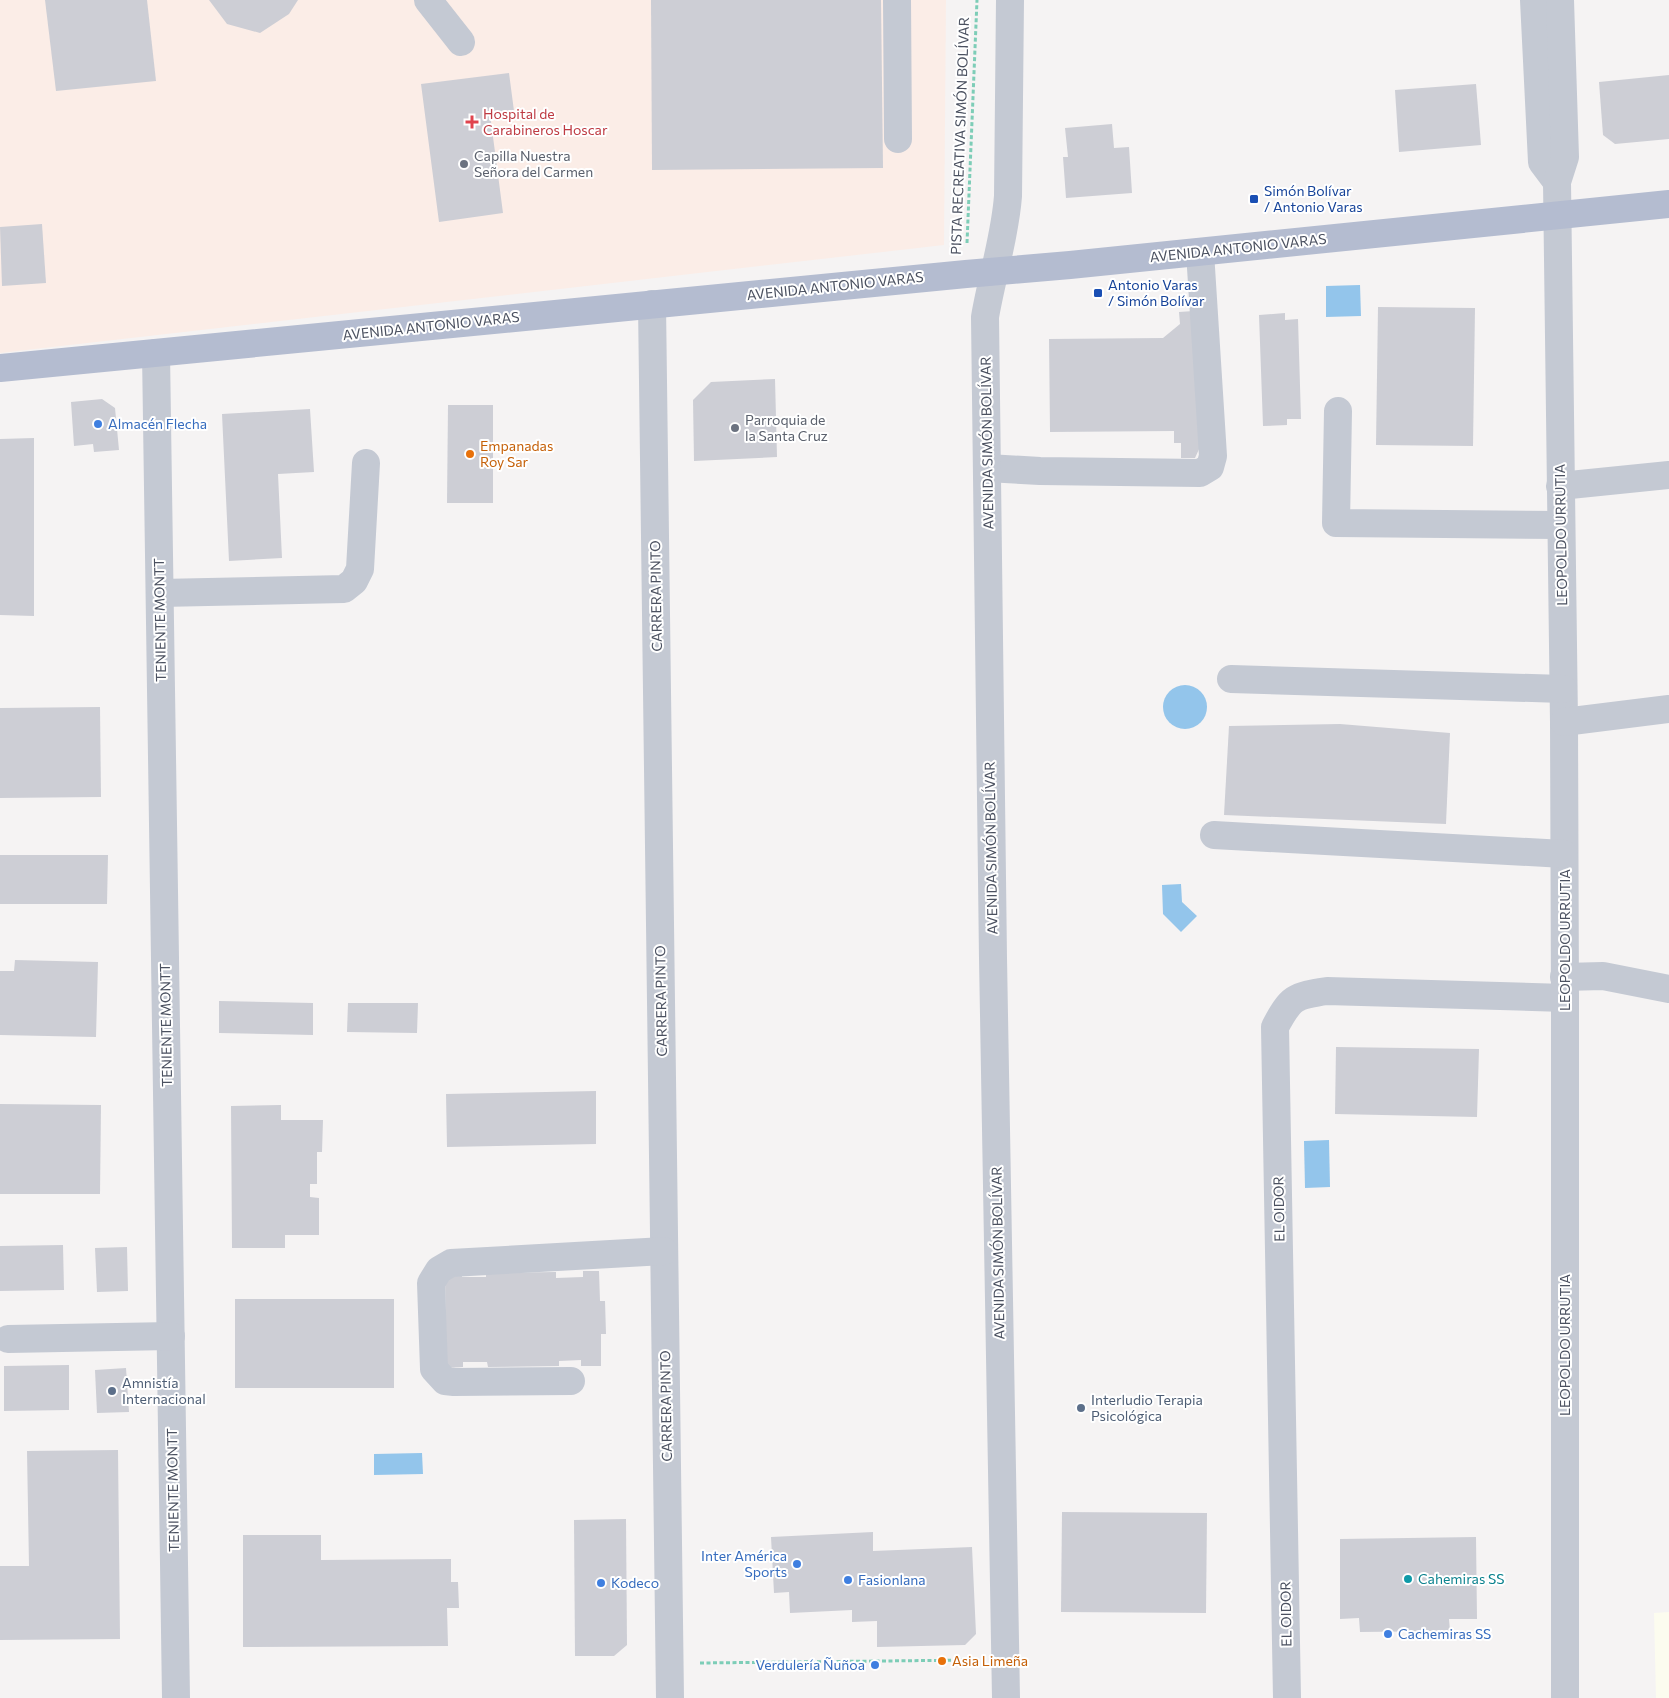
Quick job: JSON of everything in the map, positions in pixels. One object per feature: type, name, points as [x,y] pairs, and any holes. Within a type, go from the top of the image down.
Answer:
[{"type":"main road","name":"AVENIDA ANTONIO VARAS","points":[[0,368],[1200,252],[1669,204]]},
{"type":"street","points":[[428,0],[461,42]]},
{"type":"street","points":[[896,0],[898,140]]},
{"type":"street","name":"AVENIDA SIMÓN BOLÍVAR","points":[[1006,1698],[992,958],[985,317],[1006,222],[1008,196],[1010,0]]},
{"type":"street","points":[[1534,0],[1542,162],[1557,182]]},
{"type":"street","name":"LEOPOLDO URRUTIA","points":[[1560,0],[1565,157],[1557,182],[1564,722],[1565,1698]]},
{"type":"street","points":[[987,468],[1040,471],[1200,472],[1210,467],[1213,456],[1200,252]]},
{"type":"street","name":"CARRERA PINTO","points":[[652,304],[670,1698]]},
{"type":"street","name":"TENIENTE MONTT","points":[[156,353],[176,1698]]},
{"type":"street","points":[[1338,411],[1336,523],[1561,525]]},
{"type":"street","points":[[160,593],[344,589],[354,581],[360,569],[366,462]]},
{"type":"street","points":[[1560,486],[1669,475]]},
{"type":"street","points":[[1231,679],[1563,690]]},
{"type":"street","points":[[1564,722],[1669,709]]},
{"type":"street","points":[[1214,835],[1564,854]]},
{"type":"street","name":"EL OIDOR","points":[[1287,1698],[1274,1027],[1286,1006],[1302,994],[1327,991],[1565,988],[1603,976],[1669,989]]},
{"type":"street","points":[[571,1381],[444,1381],[434,1369],[431,1283],[439,1270],[451,1263],[664,1250]]},
{"type":"street","points":[[8,1339],[171,1336]]},
{"type":"path","name":"PISTA RECREATIVA SIMÓN BOLÍVAR","points":[[966,274],[976,0]]},
{"type":"path","points":[[670,1666],[701,1663],[1006,1659]]},
{"type":"shaded area","name":"Hospital de Carabineros Hoscar","points":[[0,0],[946,0],[944,245],[0,353]]},
{"type":"shaded area","points":[[1669,1612],[1669,1698],[1656,1698],[1654,1613]]},
{"type":"water","points":[[1360,285],[1361,316],[1326,317],[1326,286]]},
{"type":"water","points":[[1181,685],[1189,685],[1201,691],[1207,707],[1201,723],[1189,729],[1181,729],[1169,723],[1163,711],[1163,703],[1169,691]]},
{"type":"water","points":[[1181,884],[1182,902],[1197,916],[1181,932],[1163,914],[1162,885]]},
{"type":"water","points":[[1329,1140],[1330,1187],[1305,1188],[1304,1141]]},
{"type":"water","points":[[422,1453],[423,1474],[374,1475],[374,1454]]},
{"type":"building","points":[[45,0],[147,0],[156,81],[56,91]]},
{"type":"building","points":[[209,0],[298,0],[289,14],[260,33],[227,24]]},
{"type":"building","points":[[651,0],[881,0],[883,168],[652,170]]},
{"type":"building","name":"Capilla Nuestra Señora del Carmen","points":[[509,73],[514,111],[490,114],[503,213],[439,222],[421,84]]},
{"type":"building","points":[[1669,75],[1669,139],[1615,144],[1603,135],[1599,82]]},
{"type":"building","points":[[1476,84],[1481,145],[1399,152],[1395,90]]},
{"type":"building","points":[[1112,124],[1114,148],[1129,147],[1132,193],[1066,198],[1063,157],[1068,157],[1065,128]]},
{"type":"building","points":[[42,224],[46,283],[2,286],[0,227]]},
{"type":"building","points":[[1378,307],[1475,308],[1473,446],[1376,445]]},
{"type":"building","points":[[1194,311],[1200,447],[1195,458],[1181,458],[1181,443],[1174,443],[1174,431],[1050,432],[1049,339],[1163,338],[1180,324],[1179,312]]},
{"type":"building","points":[[1285,313],[1285,320],[1298,319],[1301,419],[1287,419],[1287,425],[1263,426],[1259,315]]},
{"type":"building","name":"Parroquia de la Santa Cruz","points":[[775,379],[777,457],[694,461],[693,400],[711,382]]},
{"type":"building","points":[[102,399],[115,408],[119,450],[94,452],[93,444],[74,446],[71,402]]},
{"type":"building","name":"Empanadas Roy Sar","points":[[448,405],[493,405],[493,503],[447,503]]},
{"type":"building","points":[[310,409],[314,472],[278,474],[282,558],[229,561],[222,414]]},
{"type":"building","points":[[34,438],[34,616],[0,615],[0,439]]},
{"type":"building","points":[[100,707],[101,797],[0,798],[0,708]]},
{"type":"building","points":[[1340,724],[1450,733],[1446,824],[1224,815],[1229,726]]},
{"type":"building","points":[[0,855],[108,855],[107,904],[0,904]]},
{"type":"building","points":[[15,960],[98,962],[96,1037],[0,1035],[0,971],[14,971]]},
{"type":"building","points":[[219,1001],[313,1003],[313,1035],[219,1033]]},
{"type":"building","points":[[348,1003],[418,1003],[417,1033],[347,1032]]},
{"type":"building","points":[[1336,1047],[1479,1049],[1477,1117],[1335,1114]]},
{"type":"building","points":[[596,1091],[596,1144],[447,1147],[446,1094]]},
{"type":"building","points":[[0,1104],[101,1105],[100,1194],[0,1194]]},
{"type":"building","points":[[281,1105],[281,1120],[323,1120],[322,1152],[317,1152],[317,1184],[310,1184],[310,1197],[319,1198],[319,1235],[285,1235],[285,1248],[232,1248],[231,1106]]},
{"type":"building","points":[[63,1245],[64,1290],[0,1291],[0,1246]]},
{"type":"building","points":[[127,1247],[128,1291],[97,1292],[95,1248]]},
{"type":"building","points":[[583,1271],[599,1271],[600,1301],[605,1301],[606,1334],[601,1334],[601,1366],[581,1366],[581,1360],[559,1361],[559,1366],[488,1367],[487,1362],[463,1362],[463,1367],[446,1368],[445,1273],[462,1273],[462,1277],[486,1277],[486,1273],[556,1272],[556,1278],[583,1277]]},
{"type":"building","points":[[235,1299],[394,1299],[394,1388],[235,1388]]},
{"type":"building","points":[[69,1365],[69,1410],[4,1411],[4,1366]]},
{"type":"building","name":"Amnistía Internacional","points":[[126,1368],[129,1412],[97,1413],[95,1370]]},
{"type":"building","points":[[118,1450],[120,1639],[0,1640],[0,1566],[29,1566],[27,1451]]},
{"type":"building","points":[[1062,1512],[1207,1513],[1206,1613],[1061,1612]]},
{"type":"building","name":"Kodeco","points":[[626,1519],[627,1645],[614,1656],[575,1656],[574,1520]]},
{"type":"building","points":[[873,1532],[873,1551],[972,1547],[976,1634],[965,1645],[877,1647],[877,1621],[852,1622],[852,1610],[790,1613],[789,1592],[774,1593],[771,1537]]},
{"type":"building","points":[[243,1535],[321,1535],[321,1560],[451,1559],[451,1582],[458,1582],[459,1608],[447,1608],[448,1646],[243,1647]]},
{"type":"building","name":"Cahemiras SS","points":[[1476,1537],[1477,1619],[1449,1619],[1450,1631],[1360,1632],[1359,1618],[1340,1619],[1340,1539]]},
{"type":"place","name":"Hospital de Carabineros Hoscar","points":[[472,122]]},
{"type":"place","name":"Capilla Nuestra Señora del Carmen","points":[[464,164]]},
{"type":"place","name":"Simón Bolívar / Antonio Varas","points":[[1254,199]]},
{"type":"place","name":"Antonio Varas / Simón Bolívar","points":[[1098,293]]},
{"type":"place","name":"Almacén Flecha","points":[[98,424]]},
{"type":"place","name":"Parroquia de la Santa Cruz","points":[[735,428]]},
{"type":"place","name":"Empanadas Roy Sar","points":[[470,454]]},
{"type":"place","name":"Amnistía Internacional","points":[[112,1391]]},
{"type":"place","name":"Interludio Terapia Psicológica","points":[[1081,1408]]},
{"type":"place","name":"Inter América Sports","points":[[797,1564]]},
{"type":"place","name":"Cahemiras SS","points":[[1408,1579]]},
{"type":"place","name":"Fasionlana","points":[[848,1580]]},
{"type":"place","name":"Kodeco","points":[[601,1583]]},
{"type":"place","name":"Cachemiras SS","points":[[1388,1634]]},
{"type":"place","name":"Asia Limeña","points":[[942,1661]]},
{"type":"place","name":"Verdulería Ñuñoa","points":[[875,1665]]}]
